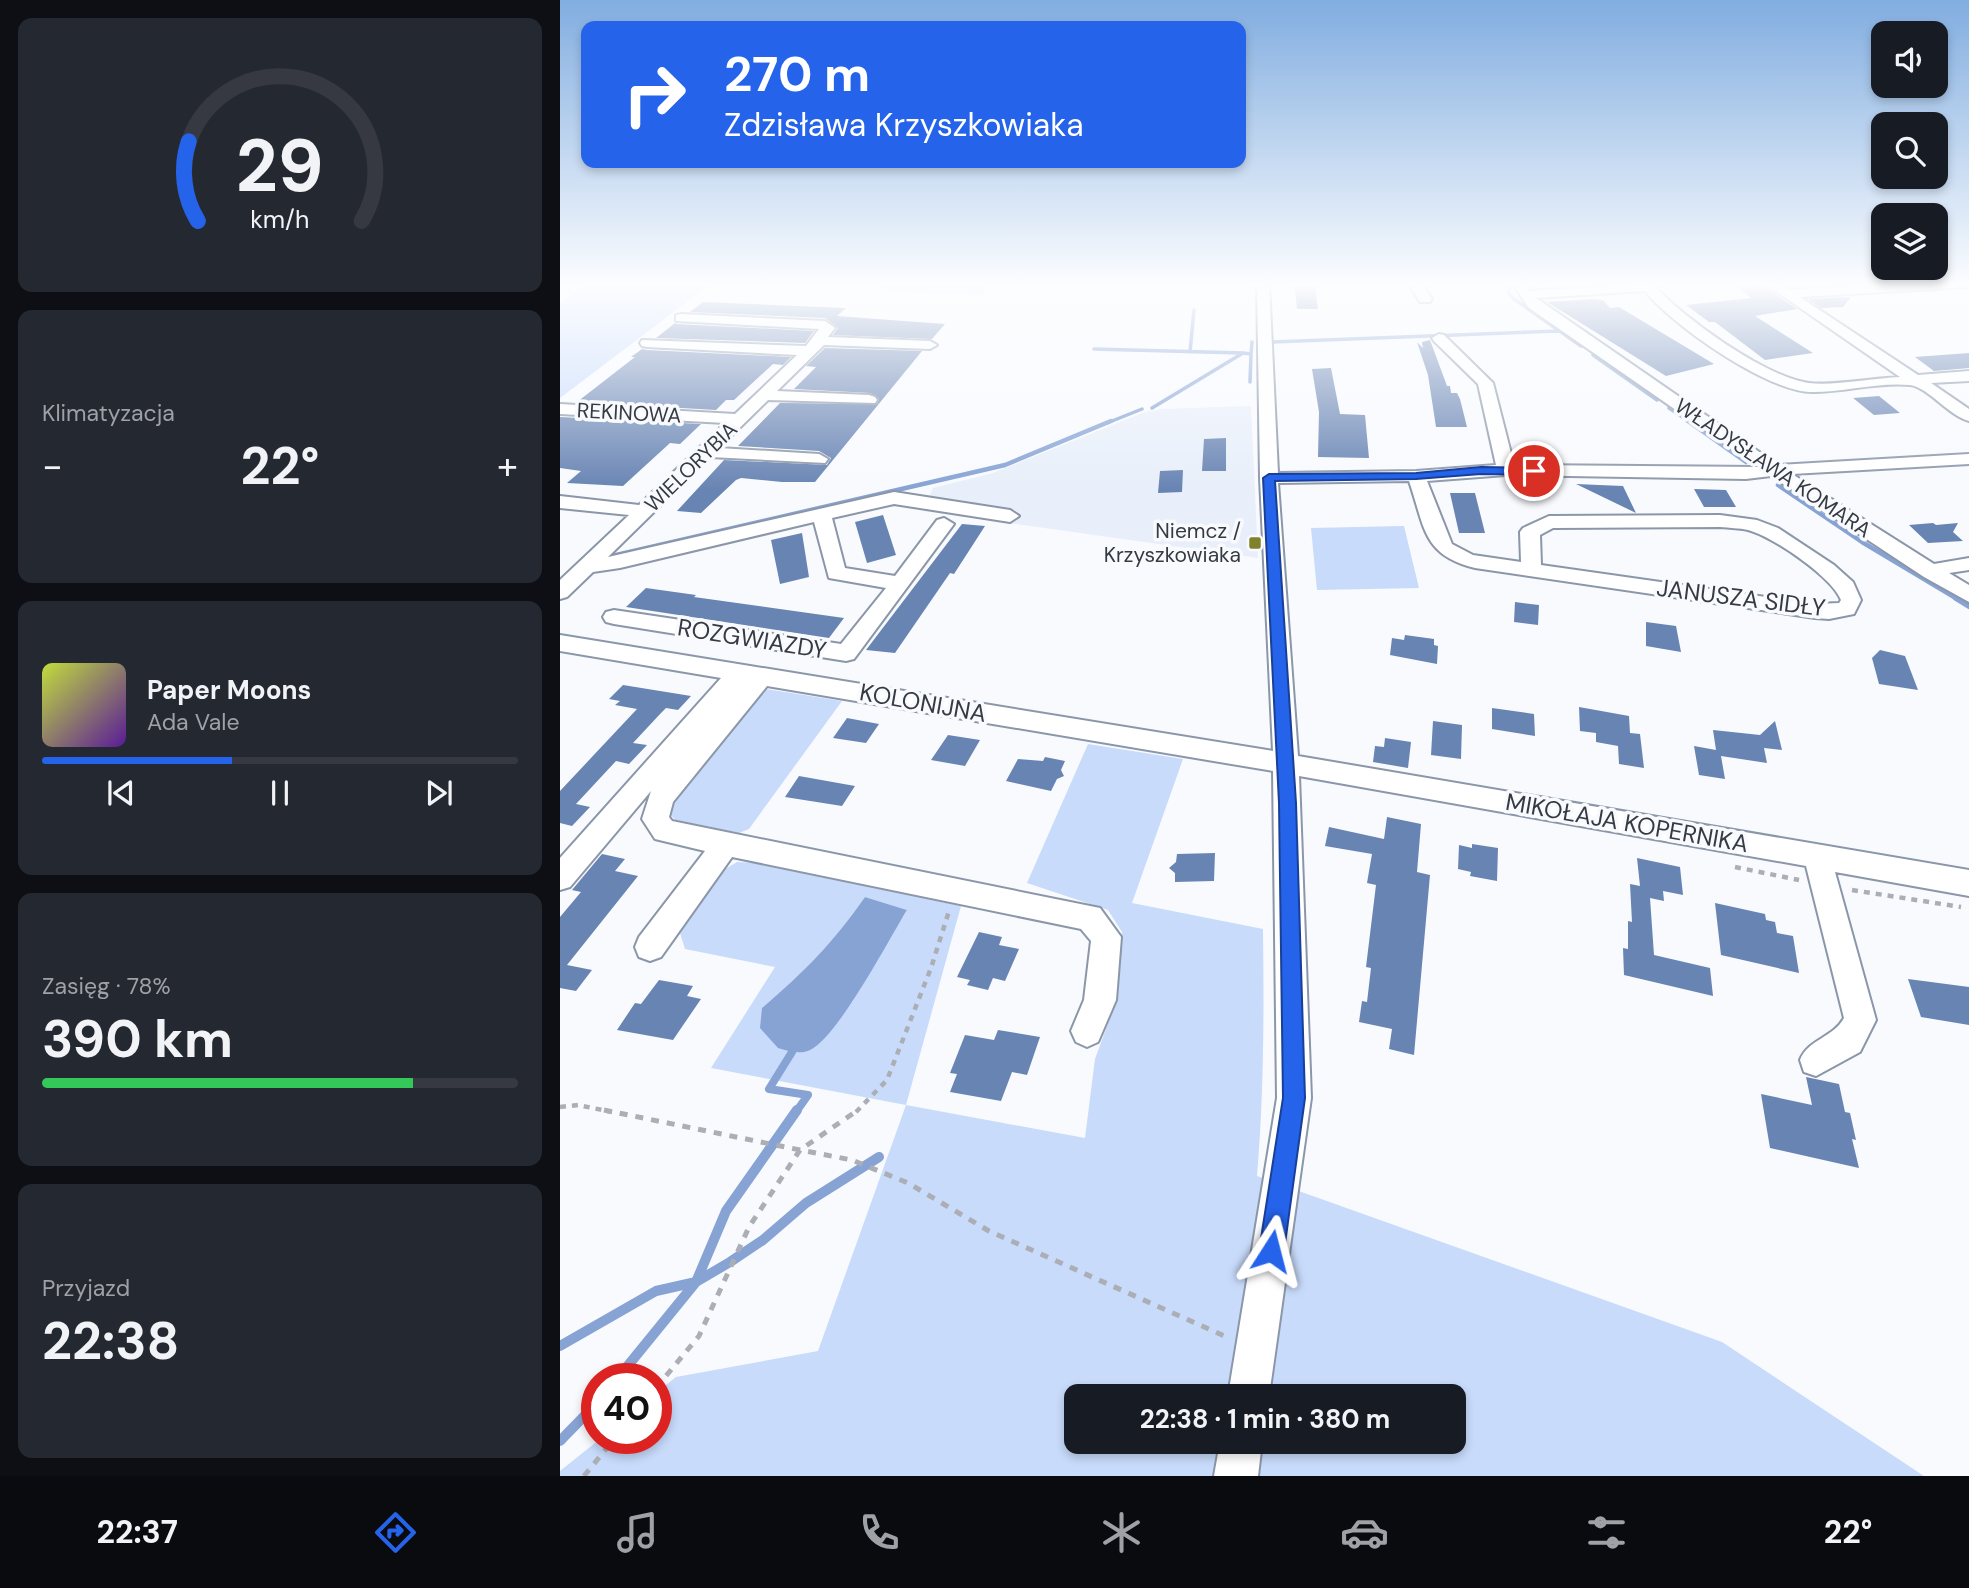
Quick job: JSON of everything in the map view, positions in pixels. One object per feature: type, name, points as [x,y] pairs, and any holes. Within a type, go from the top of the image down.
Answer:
[{"type":"street","name":"WIELORYBIA","points":[[560,592],[809,352]]},
{"type":"street","points":[[1250,1384],[1294,1098],[1286,765],[1269,478],[1265,352]]},
{"type":"street","points":[[1453,352],[1485,383],[1506,470]]},
{"type":"street","name":"WŁADYSŁAWA KOMARA","points":[[1602,352],[1775,471],[1969,595]]},
{"type":"street","points":[[1733,352],[1769,375],[1795,386],[1811,388],[1969,376]]},
{"type":"street","points":[[1873,352],[1969,416]]},
{"type":"street","points":[[765,395],[869,400]]},
{"type":"street","name":"REKINOWA","points":[[560,409],[740,419]]},
{"type":"street","points":[[706,452],[818,459]]},
{"type":"street","points":[[1269,478],[1416,476],[1506,470],[1746,474],[1969,459]]},
{"type":"street","name":"JANUSZA SIDŁY","points":[[1416,476],[1440,543],[1446,551],[1472,561],[1531,570],[1829,612],[1846,609],[1851,600],[1846,587],[1827,569],[1771,532],[1750,524],[1720,521],[1549,522],[1530,532],[1531,570]]},
{"type":"street","points":[[587,566],[620,562],[894,498],[1010,516]]},
{"type":"street","points":[[560,502],[646,511]]},
{"type":"street","points":[[822,515],[836,573],[900,584],[944,524]]},
{"type":"street","points":[[1931,572],[1948,566],[1969,564]]},
{"type":"street","name":"ROZGWIAZDY","points":[[614,617],[846,653],[900,584]]},
{"type":"street","name":"KOLONIJNA","points":[[560,643],[1286,765]]},
{"type":"street","points":[[751,674],[661,798],[655,819],[664,831],[1090,917],[1106,937],[1100,1000],[1087,1031]]},
{"type":"street","points":[[560,878],[751,674]]},
{"type":"street","name":"MIKOŁAJA KOPERNIKA","points":[[1286,765],[1969,883]]},
{"type":"street","points":[[650,947],[725,845]]},
{"type":"street","points":[[1816,1060],[1849,1041],[1860,1020],[1817,856]]},
{"type":"street","points":[[1236,1476],[1239,1454]]},
{"type":"path","points":[[672,1368],[699,1335],[749,1227],[800,1150],[850,1118],[887,1080],[931,968],[956,891]]},
{"type":"path","points":[[560,1107],[578,1105],[852,1160],[908,1183],[989,1231],[1255,1351]]},
{"type":"path","points":[[584,1476],[602,1454]]},
{"type":"shaded area","points":[[560,352],[621,352],[560,398]]},
{"type":"shaded area","points":[[1251,406],[1258,558],[923,511],[933,488],[993,473],[1145,412]]},
{"type":"shaded area","points":[[1404,526],[1419,588],[1317,590],[1311,528]]},
{"type":"shaded area","points":[[759,690],[842,701],[749,829],[739,833],[676,820],[670,815],[674,800]]},
{"type":"shaded area","points":[[1088,744],[1183,759],[1132,903],[1263,929],[1263,1053],[1257,1176],[1722,1342],[1924,1476],[560,1476],[560,1471],[581,1454],[672,1454],[672,1380],[676,1377],[818,1351],[906,1105],[1085,1138],[1095,1059],[1114,1007],[1122,932],[1108,910],[1027,883]]},
{"type":"shaded area","points":[[737,862],[757,863],[961,906],[906,1105],[711,1068],[775,967],[685,949],[680,933],[681,923],[722,871]],"holes":[[[865,897],[907,910],[852,1002],[762,1008],[817,956]]]},
{"type":"shaded area","points":[[865,897],[907,910],[848,1008],[821,1041],[803,1052],[778,1048],[760,1028],[762,1008],[817,956]]},
{"type":"building","points":[[638,352],[686,352],[791,357],[783,365],[773,364],[734,400],[726,400],[716,410],[577,402],[635,357],[631,357]]},
{"type":"building","points":[[821,352],[921,352],[815,482],[741,478],[701,513],[677,511],[724,460],[827,465],[831,458],[819,451],[738,446],[780,403],[877,404],[879,399],[870,393],[794,389],[816,367],[806,366]]},
{"type":"building","points":[[1420,352],[1434,352],[1447,386],[1450,386],[1451,393],[1457,393],[1460,399],[1467,427],[1436,427],[1428,375]]},
{"type":"building","points":[[1627,352],[1694,352],[1714,364],[1666,376]]},
{"type":"building","points":[[1754,352],[1813,353],[1765,360]]},
{"type":"building","points":[[1969,353],[1969,368],[1934,371],[1915,357]]},
{"type":"building","points":[[1331,368],[1340,414],[1365,415],[1369,458],[1318,457],[1319,412],[1312,369]]},
{"type":"building","points":[[1879,396],[1900,413],[1874,415],[1853,398]]},
{"type":"building","points":[[560,417],[701,424],[680,444],[670,443],[623,486],[567,483],[581,471],[560,468]]},
{"type":"building","points":[[1226,438],[1226,471],[1202,471],[1204,439]]},
{"type":"building","points":[[1183,470],[1182,492],[1158,493],[1160,471]]},
{"type":"building","points":[[1576,484],[1623,486],[1636,513]]},
{"type":"building","points":[[1694,489],[1726,490],[1736,507],[1704,507]]},
{"type":"building","points":[[1450,493],[1475,493],[1485,533],[1459,533]]},
{"type":"building","points":[[883,515],[896,555],[867,563],[855,522]]},
{"type":"building","points":[[1958,523],[1953,532],[1963,541],[1928,543],[1909,525]]},
{"type":"building","points":[[962,524],[985,526],[954,574],[950,573],[895,653],[866,650]]},
{"type":"building","points":[[802,533],[809,577],[780,584],[771,540]]},
{"type":"building","points":[[646,588],[844,618],[829,638],[626,607]]},
{"type":"building","points":[[1515,602],[1539,605],[1538,625],[1514,622]]},
{"type":"building","points":[[1646,622],[1676,626],[1681,652],[1646,646]]},
{"type":"building","points":[[1405,635],[1434,639],[1434,645],[1438,646],[1437,664],[1390,655],[1392,638],[1404,640]]},
{"type":"building","points":[[1880,650],[1905,656],[1918,690],[1879,684],[1872,658]]},
{"type":"building","points":[[623,685],[691,696],[678,710],[666,708],[633,743],[647,745],[629,764],[616,761],[576,804],[590,807],[572,826],[560,823],[560,791],[637,709],[615,705],[620,701],[609,699]]},
{"type":"building","points":[[1579,707],[1629,716],[1630,733],[1640,734],[1644,768],[1619,764],[1618,746],[1596,742],[1596,733],[1580,731]]},
{"type":"building","points":[[1492,708],[1534,714],[1535,736],[1492,729]]},
{"type":"building","points":[[847,718],[879,724],[866,743],[833,738]]},
{"type":"building","points":[[1433,721],[1462,725],[1461,759],[1431,755]]},
{"type":"building","points":[[1775,721],[1782,750],[1764,748],[1767,763],[1721,756],[1725,779],[1699,775],[1694,746],[1716,750],[1713,730],[1760,735]]},
{"type":"building","points":[[948,735],[980,740],[965,766],[931,760]]},
{"type":"building","points":[[1385,738],[1411,742],[1408,768],[1373,762],[1375,746],[1384,747]]},
{"type":"building","points":[[1045,757],[1065,761],[1061,770],[1064,776],[1057,779],[1051,791],[1006,781],[1018,759],[1043,761]]},
{"type":"building","points":[[799,776],[855,786],[842,806],[785,797]]},
{"type":"building","points":[[1387,817],[1421,824],[1417,872],[1430,875],[1414,1055],[1389,1049],[1392,1029],[1359,1022],[1362,1001],[1367,1002],[1371,968],[1366,967],[1376,885],[1367,883],[1372,854],[1325,846],[1329,827],[1384,839]]},
{"type":"building","points":[[1472,844],[1498,848],[1497,881],[1470,876],[1471,872],[1458,869],[1459,845],[1472,848]]},
{"type":"building","points":[[1215,853],[1214,881],[1175,882],[1175,873],[1169,868],[1176,862],[1177,854]]},
{"type":"building","points":[[602,854],[625,859],[615,871],[638,876],[567,965],[592,970],[576,991],[560,988],[560,917],[581,892],[572,890]]},
{"type":"building","points":[[1637,858],[1680,867],[1683,895],[1663,891],[1664,901],[1650,898],[1654,955],[1710,968],[1713,996],[1624,975],[1623,948],[1628,949],[1628,921],[1632,922],[1630,884],[1640,886]]},
{"type":"building","points":[[1715,903],[1765,914],[1766,920],[1775,922],[1777,933],[1793,936],[1799,973],[1721,955]]},
{"type":"building","points":[[979,932],[1002,937],[999,945],[1019,949],[1005,981],[993,978],[988,990],[967,985],[970,980],[957,977]]},
{"type":"building","points":[[1908,979],[1969,987],[1969,1025],[1921,1017]]},
{"type":"building","points":[[659,980],[693,986],[687,996],[701,999],[673,1040],[617,1030],[635,1003],[641,1004]]},
{"type":"building","points":[[998,1030],[1040,1037],[1027,1075],[1012,1072],[1001,1101],[950,1092],[957,1074],[950,1073],[965,1035],[994,1040]]},
{"type":"building","points":[[1806,1077],[1839,1084],[1845,1112],[1850,1113],[1856,1140],[1852,1139],[1859,1168],[1770,1148],[1761,1094],[1812,1105]]},
{"type":"waterway","points":[[1201,352],[1243,353]]},
{"type":"waterway","points":[[1152,408],[1243,353]]},
{"type":"waterway","points":[[1243,353],[1251,354]]},
{"type":"waterway","points":[[1250,382],[1251,354]]},
{"type":"waterway","points":[[1593,355],[1657,400]]},
{"type":"waterway","points":[[1669,408],[1691,423]]},
{"type":"waterway","points":[[1107,423],[1142,409]]},
{"type":"waterway","points":[[612,556],[1005,465],[1111,421]]},
{"type":"waterway","points":[[1688,421],[1746,462]]},
{"type":"waterway","points":[[1778,485],[1862,542],[1959,600]]},
{"type":"waterway","points":[[1956,598],[1969,606]]},
{"type":"waterway","points":[[792,1052],[769,1089],[808,1095],[796,1112]]},
{"type":"waterway","points":[[696,1282],[726,1211],[797,1110]]},
{"type":"waterway","points":[[696,1282],[763,1240],[806,1203],[879,1157]]},
{"type":"waterway","points":[[560,1346],[656,1291],[696,1282]]},
{"type":"waterway","points":[[630,1363],[696,1282]]},
{"type":"waterway","points":[[560,1441],[581,1419]]},
{"type":"place","name":"Niemcz / Krzyszkowiaka","points":[[1255,543]]},
{"type":"route","points":[[1271,1251],[1294,1098],[1288,803],[1269,478],[1416,476],[1481,470],[1534,471]]}]
